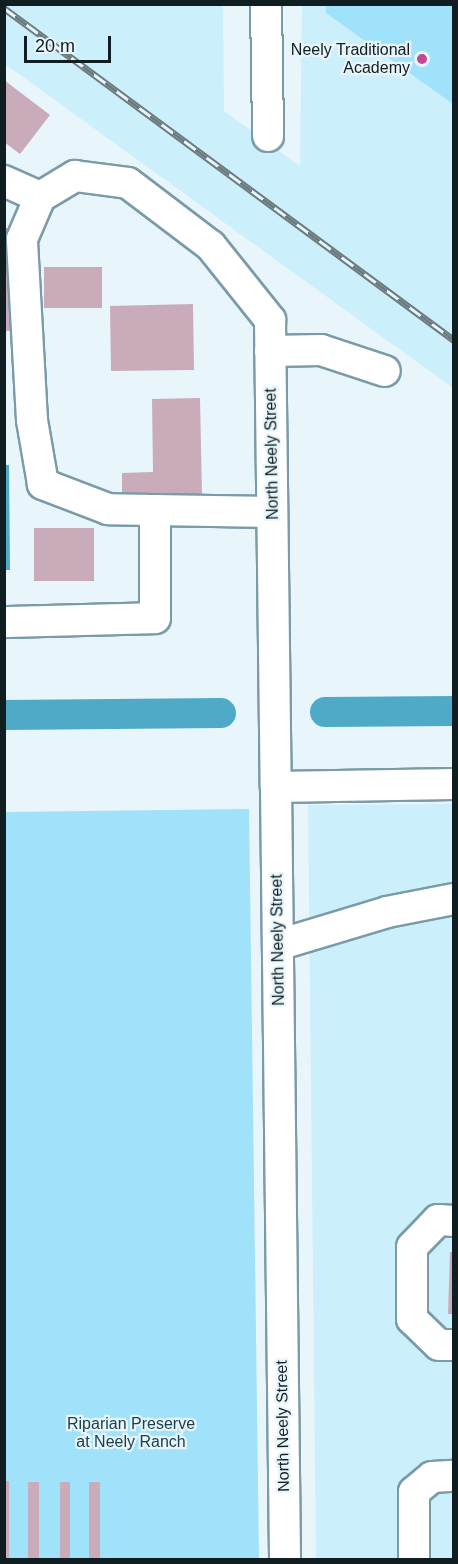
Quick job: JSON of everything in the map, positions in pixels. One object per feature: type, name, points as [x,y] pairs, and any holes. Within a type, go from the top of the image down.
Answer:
[{"type":"street","points":[[266,4],[268,136]]},
{"type":"street","name":"North Neely Street","points":[[40,197],[75,176],[128,183],[211,246],[270,320],[285,1560]]},
{"type":"street","points":[[4,181],[40,197],[22,239],[32,420],[43,484],[108,509],[272,512]]},
{"type":"street","points":[[270,351],[321,350],[385,371]]},
{"type":"street","points":[[4,622],[155,618],[155,510]]},
{"type":"street","points":[[276,787],[453,784]]},
{"type":"street","points":[[278,945],[387,912],[453,899]]},
{"type":"street","points":[[453,1221],[438,1220],[412,1247],[412,1319],[439,1345],[453,1346]]},
{"type":"street","points":[[414,1560],[414,1492],[432,1477],[453,1476]]},
{"type":"shaded area","points":[[5,5],[223,5],[224,111],[300,166],[302,5],[453,5],[453,388],[5,64]]},
{"type":"shaded area","points":[[4,465],[9,465],[10,570],[5,570]]},
{"type":"shaded area","points":[[453,804],[453,1559],[316,1559],[308,805]]},
{"type":"green space","name":"Neely Traditional Academy","points":[[326,5],[453,5],[453,104],[326,13]]},
{"type":"green space","name":"Riparian Preserve at Neely Ranch","points":[[249,809],[259,1559],[5,1559],[4,812]]},
{"type":"building","points":[[4,80],[50,115],[20,154],[4,142]]},
{"type":"building","points":[[4,228],[13,228],[13,331],[4,331]]},
{"type":"building","points":[[44,267],[102,267],[102,308],[44,308]]},
{"type":"building","points":[[193,304],[194,370],[111,371],[110,306]]},
{"type":"building","points":[[200,398],[202,494],[122,495],[122,473],[153,472],[152,399]]},
{"type":"building","points":[[34,528],[94,528],[94,581],[34,581]]},
{"type":"building","points":[[450,1252],[454,1252],[454,1314],[448,1314]]},
{"type":"building","points":[[5,1481],[9,1481],[9,1560],[5,1560]]},
{"type":"building","points":[[28,1482],[39,1482],[39,1560],[28,1560]]},
{"type":"building","points":[[60,1482],[70,1482],[70,1560],[60,1560]]},
{"type":"building","points":[[89,1482],[100,1482],[100,1560],[89,1560]]},
{"type":"waterway","points":[[325,712],[454,711]]},
{"type":"waterway","points":[[4,715],[221,713]]},
{"type":"railway","points":[[4,8],[454,340]]},
{"type":"place","name":"Neely Traditional Academy","points":[[422,59]]}]
